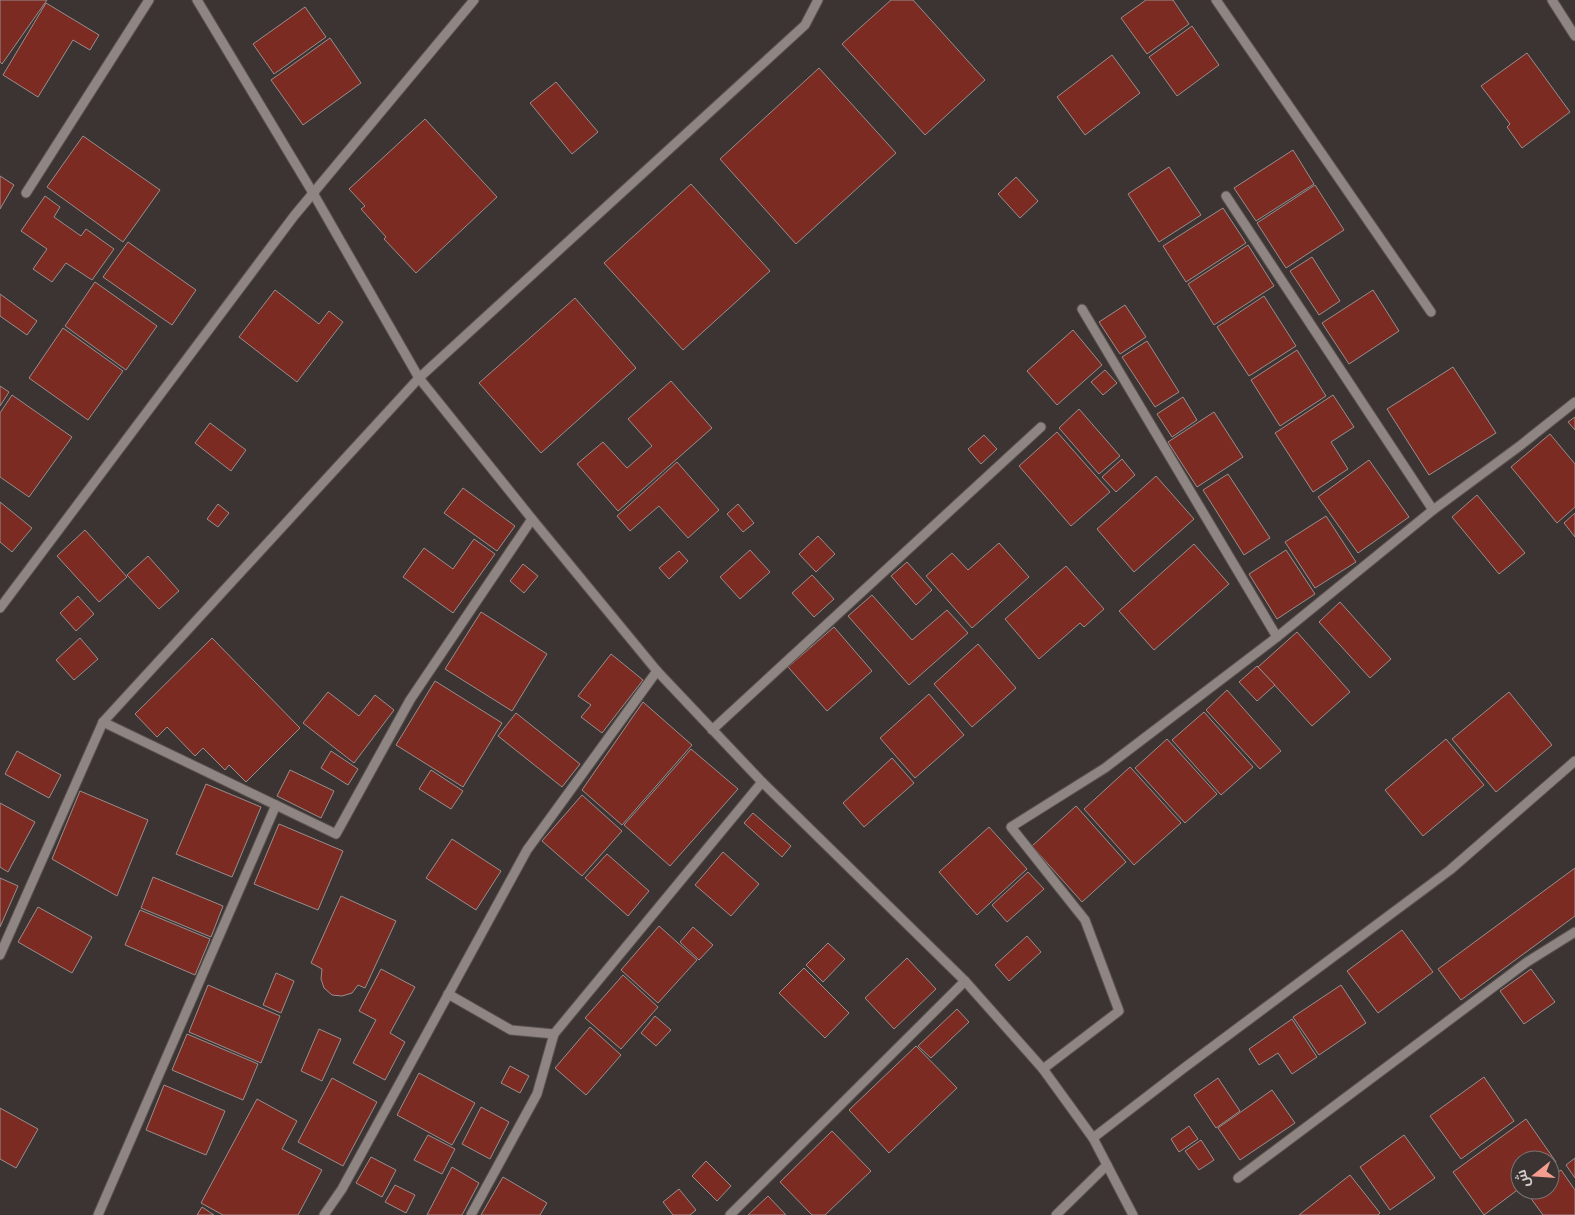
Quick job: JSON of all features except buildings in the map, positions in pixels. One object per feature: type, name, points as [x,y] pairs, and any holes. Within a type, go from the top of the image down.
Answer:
[{"type":"street","points":[[26,193],[149,0]]},
{"type":"street","points":[[197,0],[313,193],[419,378],[657,671],[762,782],[964,981],[1043,1069],[1093,1138],[1133,1215]]},
{"type":"street","points":[[0,608],[294,216],[474,0]]},
{"type":"street","points":[[0,955],[103,722],[419,378],[805,25],[818,0]]},
{"type":"street","points":[[1216,0],[1431,312]]},
{"type":"street","points":[[1552,0],[1575,36]]},
{"type":"street","points":[[1226,196],[1433,510]]},
{"type":"street","points":[[1082,309],[1277,637]]},
{"type":"street","points":[[1043,1069],[1119,1011],[1085,920],[1011,827],[1105,768],[1277,637],[1433,510],[1521,445],[1575,402]]},
{"type":"street","points":[[712,730],[1041,427]]},
{"type":"street","points":[[103,722],[336,834],[410,700],[532,519]]},
{"type":"street","points":[[324,1215],[342,1189],[527,850],[657,671]]},
{"type":"street","points":[[1093,1138],[1450,870],[1575,762]]},
{"type":"street","points":[[470,1215],[537,1094],[554,1034],[762,782]]},
{"type":"street","points":[[98,1215],[276,805]]},
{"type":"street","points":[[1238,1178],[1520,968],[1575,932]]},
{"type":"street","points":[[730,1215],[964,981]]},
{"type":"street","points":[[448,994],[511,1030],[554,1034]]},
{"type":"street","points":[[1056,1215],[1107,1165]]}]
